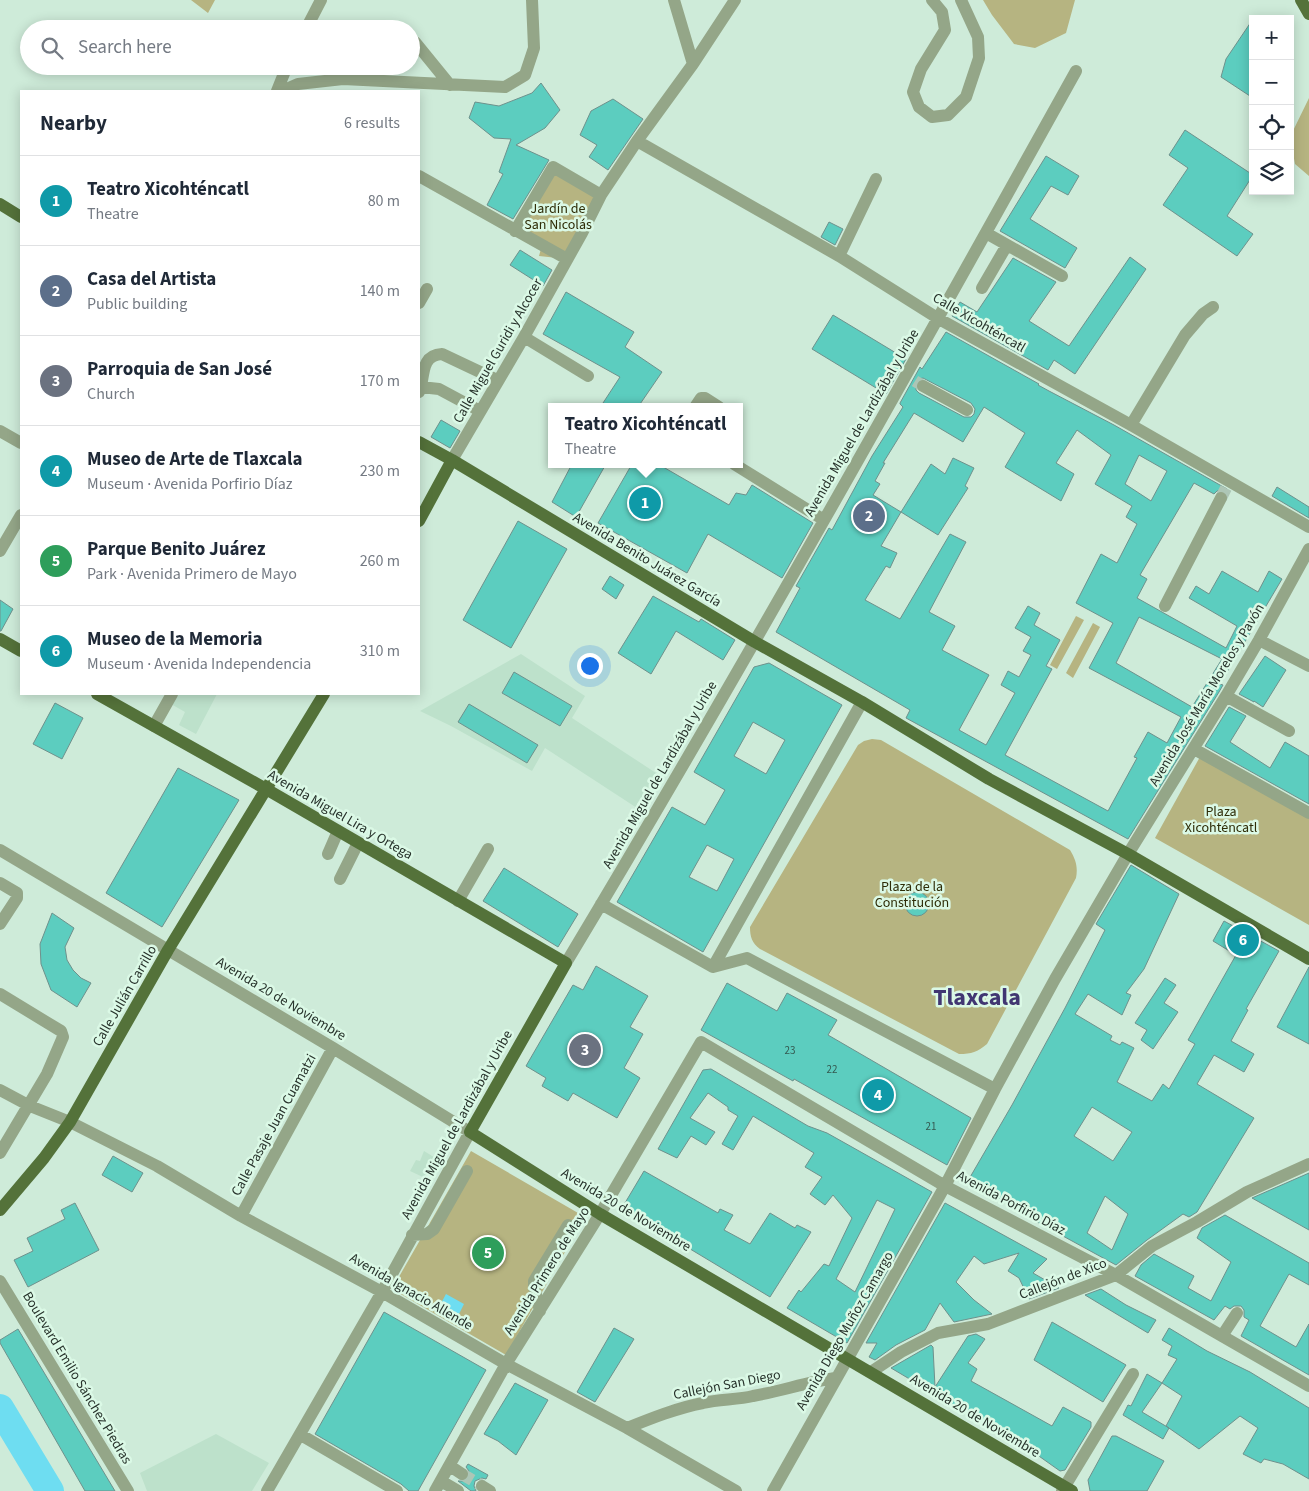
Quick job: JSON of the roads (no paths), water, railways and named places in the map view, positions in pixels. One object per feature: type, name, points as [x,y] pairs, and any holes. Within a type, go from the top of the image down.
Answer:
[{"type":"main road","points":[[1301,0],[1309,14]]},
{"type":"main road","points":[[0,204],[20,215]]},
{"type":"main road","name":"Avenida Benito Juárez García","points":[[420,443],[755,642],[862,702]]},
{"type":"main road","name":"Calle Miguel Guridi y Alcocer","points":[[420,519],[452,460]]},
{"type":"main road","points":[[0,639],[20,650]]},
{"type":"main road","name":"Avenida Miguel Lira y Ortega","points":[[99,695],[266,789],[566,963]]},
{"type":"main road","points":[[266,789],[323,695]]},
{"type":"main road","points":[[862,702],[999,785],[1128,854],[1309,959]]},
{"type":"main road","name":"Calle Julián Carrillo","points":[[0,1210],[44,1158],[70,1122],[168,950],[266,789]]},
{"type":"main road","name":"Avenida Miguel de Lardizábal y Uribe","points":[[470,1132],[566,963]]},
{"type":"main road","name":"Avenida 20 de Noviembre","points":[[470,1132],[600,1214],[871,1372],[1066,1489]]},
{"type":"street","points":[[311,20],[321,0]]},
{"type":"street","points":[[284,90],[298,84],[343,79],[505,87],[526,75],[534,48],[532,0]]},
{"type":"street","points":[[674,0],[693,64]]},
{"type":"street","name":"Calle Miguel Guridi y Alcocer","points":[[452,460],[497,380],[524,337],[601,195],[637,141],[693,64],[735,0]]},
{"type":"street","points":[[932,0],[942,12],[945,30],[921,69],[912,92],[918,106],[932,117],[948,115],[966,97],[979,58],[978,37],[961,0]]},
{"type":"street","points":[[420,48],[450,84]]},
{"type":"street","name":"Avenida Miguel de Lardizábal y Uribe","points":[[566,963],[755,642],[824,520],[915,381],[939,319],[1076,72]]},
{"type":"street","points":[[277,90],[283,75]]},
{"type":"street","name":"Calle Xicohténcatl","points":[[637,141],[839,256],[939,319],[1131,425],[1226,489],[1309,527]]},
{"type":"street","points":[[515,231],[553,167],[601,195]]},
{"type":"street","points":[[420,177],[567,259]]},
{"type":"street","points":[[839,256],[876,179]]},
{"type":"street","points":[[986,233],[1062,276]]},
{"type":"street","points":[[982,288],[1007,245]]},
{"type":"street","points":[[420,301],[427,289]]},
{"type":"street","points":[[1131,425],[1185,335],[1203,314],[1213,307]]},
{"type":"street","points":[[524,337],[588,376]]},
{"type":"street","points":[[480,411],[439,389],[420,389],[429,357],[435,354],[442,354],[497,380]]},
{"type":"street","points":[[915,381],[967,410]]},
{"type":"street","points":[[698,403],[701,398],[705,398],[713,403]]},
{"type":"street","points":[[0,431],[20,442]]},
{"type":"street","points":[[740,468],[824,520]]},
{"type":"street","points":[[1164,606],[1226,489]]},
{"type":"street","points":[[0,551],[20,517]]},
{"type":"street","name":"Avenida José María Morelos y Pavón","points":[[1128,854],[1226,696],[1309,549]]},
{"type":"street","points":[[1259,640],[1309,666]]},
{"type":"street","points":[[154,726],[171,695]]},
{"type":"street","points":[[1226,696],[1288,731]]},
{"type":"street","points":[[712,967],[862,702]]},
{"type":"street","points":[[1194,748],[1309,814]]},
{"type":"street","points":[[328,854],[338,831]]},
{"type":"street","points":[[340,879],[358,843]]},
{"type":"street","points":[[458,901],[488,849]]},
{"type":"street","name":"Avenida 20 de Noviembre","points":[[1,852],[333,1048],[470,1132]]},
{"type":"street","points":[[945,1186],[1055,979],[1128,854]]},
{"type":"street","points":[[0,883],[17,893],[17,898],[2,916]]},
{"type":"street","points":[[602,904],[712,967],[747,958],[995,1089]]},
{"type":"street","points":[[0,994],[61,1031],[63,1036],[47,1074],[30,1106],[0,1154]]},
{"type":"street","name":"Avenida Porfirio Díaz","points":[[701,1042],[945,1186],[1116,1275],[1309,1386]]},
{"type":"street","name":"Avenida Primero de Mayo","points":[[438,1486],[506,1364],[600,1214],[701,1042]]},
{"type":"street","name":"Calle Pasaje Juan Cuamatzi","points":[[241,1216],[333,1048]]},
{"type":"street","name":"Avenida Ignacio Allende","points":[[0,1090],[30,1106],[70,1122],[157,1166],[241,1216],[382,1292],[506,1364],[627,1428],[736,1491]]},
{"type":"street","name":"Avenida Miguel de Lardizábal y Uribe","points":[[267,1491],[382,1292],[470,1132]]},
{"type":"street","name":"Callejón de Xico","points":[[871,1372],[900,1352],[938,1333],[988,1324],[1116,1275],[1152,1246],[1247,1192],[1309,1164]]},
{"type":"street","points":[[412,1236],[427,1234],[434,1229],[467,1171]]},
{"type":"street","name":"Avenida Diego Muñoz Camargo","points":[[773,1491],[945,1186]]},
{"type":"street","points":[[540,1311],[534,1281],[568,1225]]},
{"type":"street","name":"Boulevard Emilio Sánchez Piedras","points":[[0,1281],[128,1491]]},
{"type":"street","points":[[1222,1336],[1237,1313]]},
{"type":"street","points":[[1066,1489],[1133,1374]]},
{"type":"street","name":"Callejón San Diego","points":[[627,1428],[659,1415],[704,1402],[750,1397],[814,1381],[836,1378]]},
{"type":"street","points":[[301,1435],[397,1491]]},
{"type":"street","points":[[450,1466],[462,1474]]},
{"type":"street","points":[[438,1486],[458,1491]]},
{"type":"water","points":[[446,1294],[464,1304],[457,1318],[439,1307]]},
{"type":"waterway","points":[[0,1408],[50,1491]]},
{"type":"tunnel","points":[[915,381],[923,386]]},
{"type":"tunnel","points":[[1221,498],[1226,488]]},
{"type":"tunnel","points":[[462,1474],[482,1486]]},
{"type":"place","name":"Teatro Xicohténcatl","points":[[645,503]]},
{"type":"place","name":"Casa del Artista","points":[[869,516]]},
{"type":"place","name":"Museo de la Memoria","points":[[1243,940]]},
{"type":"place","name":"Parroquia de San José","points":[[585,1050]]},
{"type":"place","name":"Museo de Arte de Tlaxcala","points":[[878,1095]]},
{"type":"place","name":"Parque Benito Juárez","points":[[488,1253]]},
{"type":"district","name":"Tlaxcala","points":[[977,997]]},
{"type":"park label","name":"Jardín de San Nicolás","points":[[558,217]]},
{"type":"park label","name":"Plaza Xicohténcatl","points":[[1221,820]]},
{"type":"park label","name":"Plaza de la Constitución","points":[[912,896]]}]
